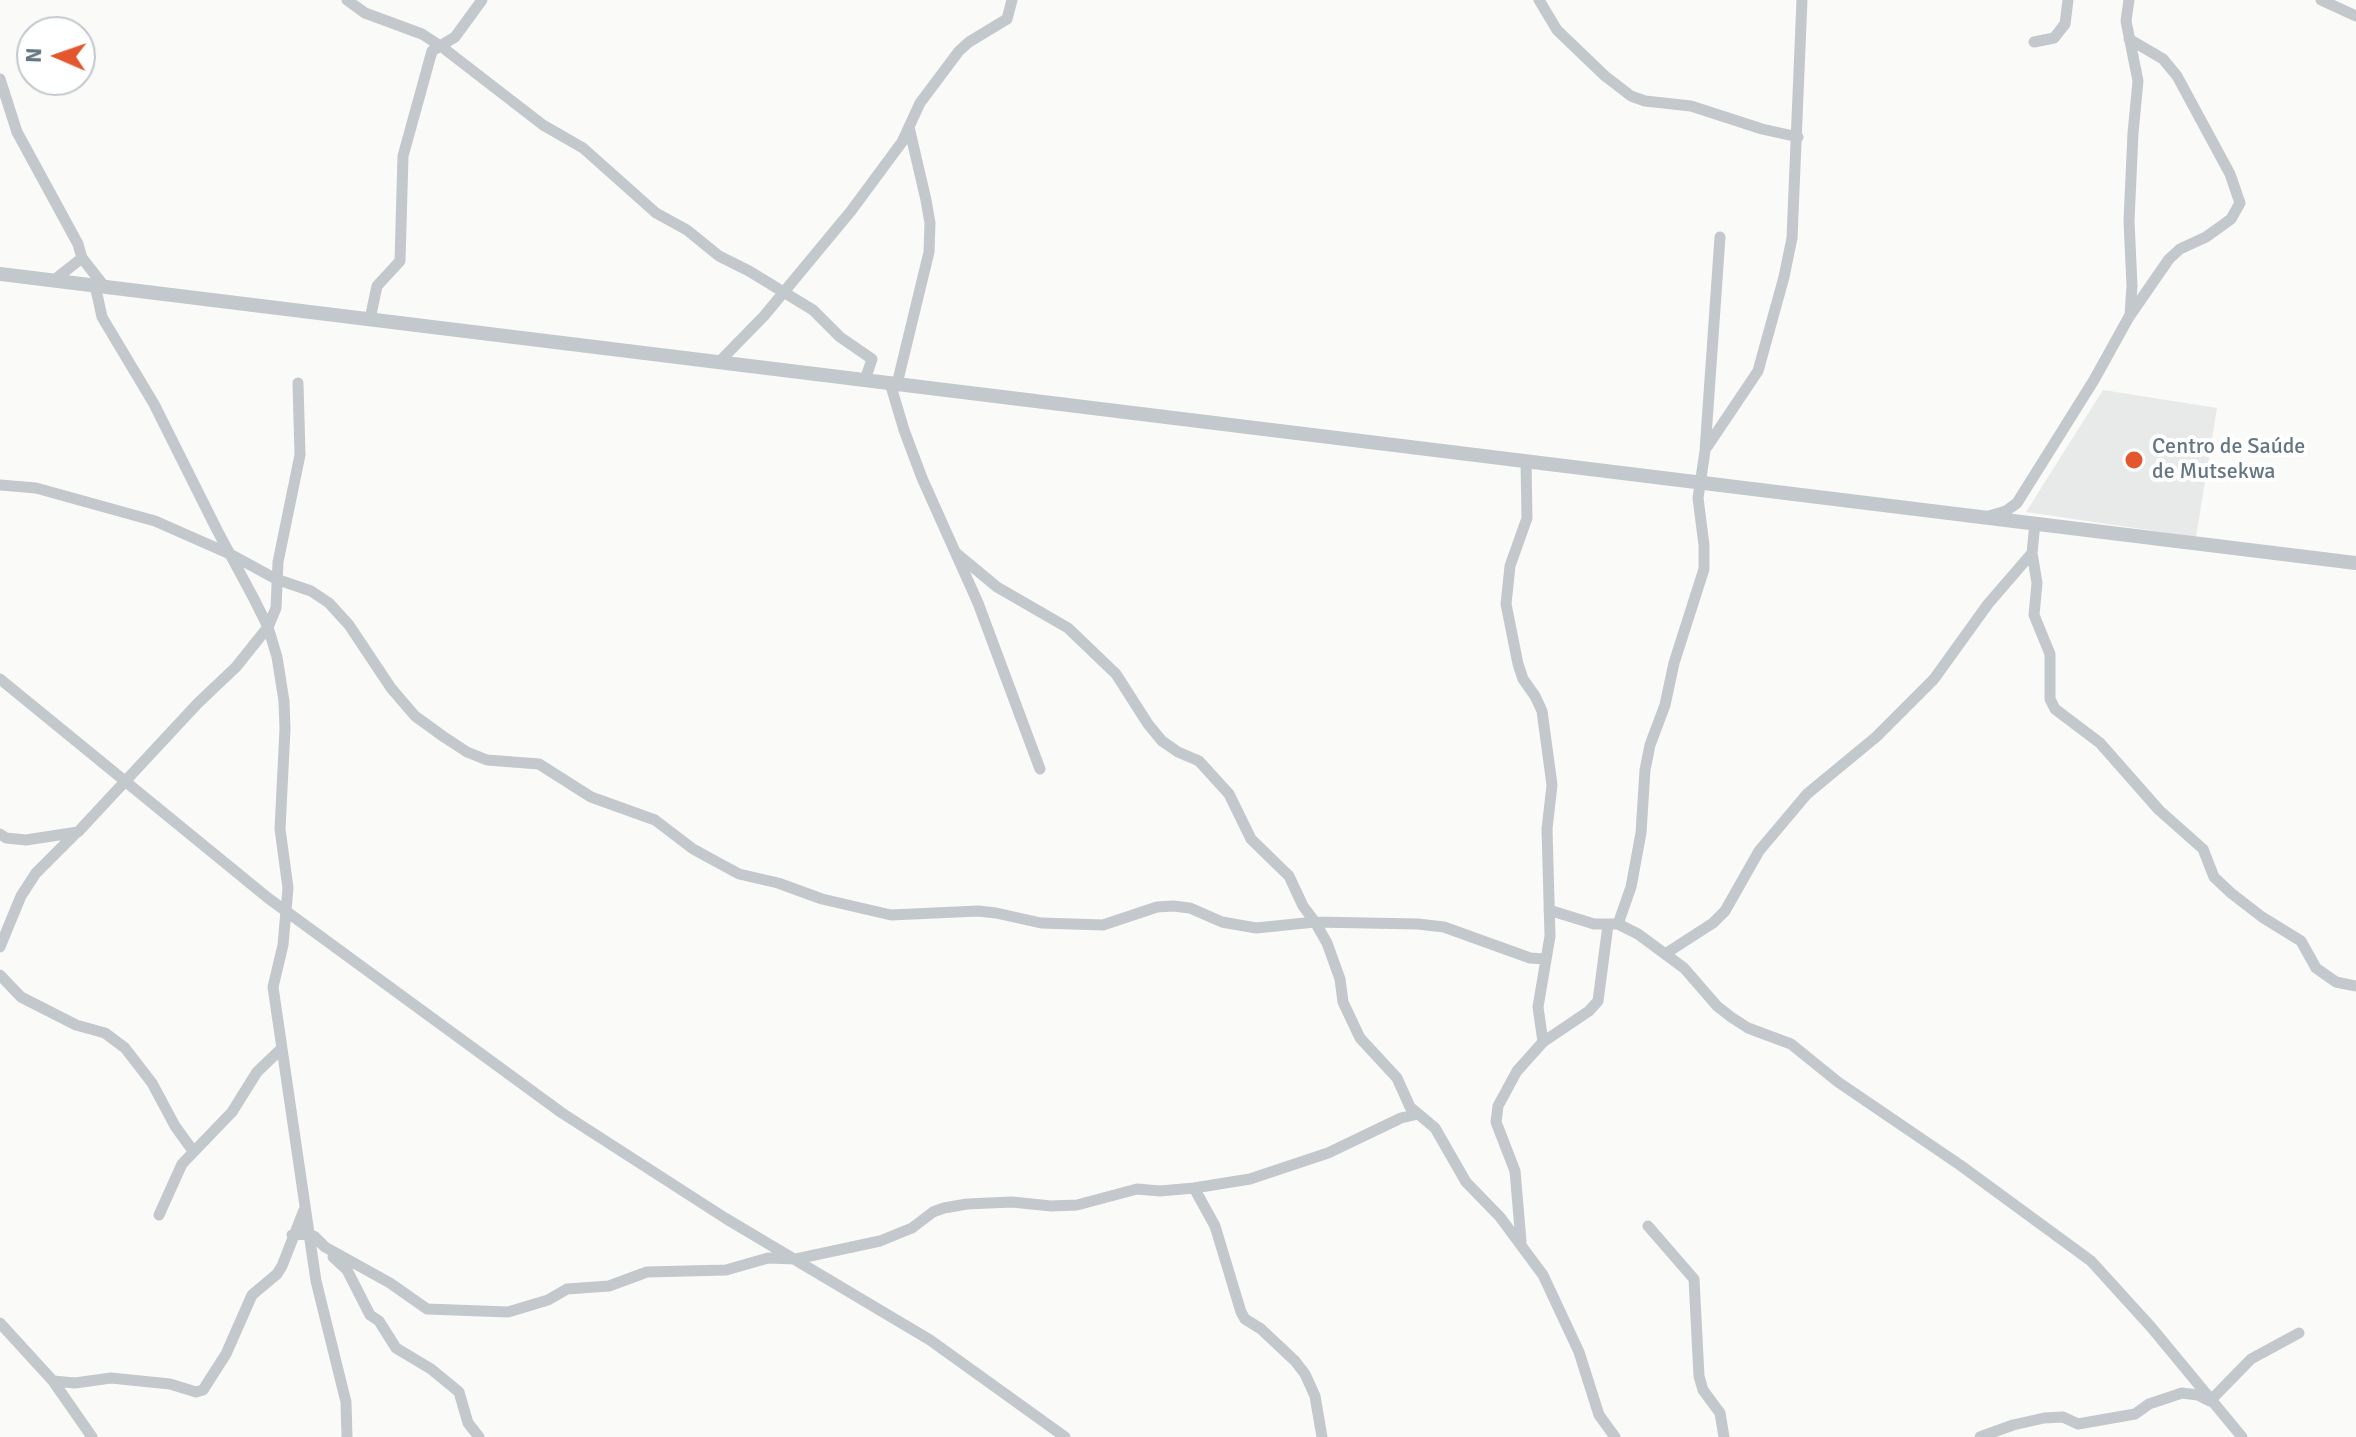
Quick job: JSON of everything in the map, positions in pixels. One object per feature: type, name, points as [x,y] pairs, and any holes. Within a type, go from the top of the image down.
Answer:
[{"type":"street","points":[[347,0],[365,13],[422,34],[464,62],[543,125],[583,148],[656,213],[687,230],[719,256],[813,310],[840,337],[872,359],[865,380]]},
{"type":"street","points":[[370,319],[377,286],[400,261],[403,156],[432,51],[455,37],[482,0]]},
{"type":"street","points":[[719,362],[749,334],[851,211],[902,142],[920,103],[959,51],[1007,19],[1012,0]]},
{"type":"street","points":[[1539,0],[1557,30],[1580,54],[1631,96],[1663,104],[1687,105],[1798,137]]},
{"type":"street","points":[[1705,451],[1758,371],[1784,277],[1792,238],[1802,0]]},
{"type":"street","points":[[2034,42],[2054,38],[2065,24],[2068,0]]},
{"type":"street","points":[[2129,0],[2126,21],[2138,81],[2131,162],[2130,315]]},
{"type":"street","points":[[2321,0],[2356,16]]},
{"type":"street","points":[[1986,517],[2006,511],[2017,503],[2094,380],[2130,315],[2169,259],[2180,249],[2206,237],[2231,219],[2240,203],[2230,174],[2177,76],[2163,59],[2129,39]]},
{"type":"street","points":[[0,79],[17,132],[78,244],[82,258],[100,286],[102,317],[154,404],[268,627],[277,657],[284,701],[280,829],[288,888],[287,913],[273,987],[316,1281],[346,1402],[347,1437]]},
{"type":"street","points":[[909,127],[930,223],[929,252],[894,383],[918,466],[988,630],[1040,769]]},
{"type":"street","points":[[1524,1249],[1520,1238],[1515,1171],[1495,1114],[1517,1071],[1543,1042],[1589,1011],[1598,1001],[1613,925],[1631,887],[1641,833],[1645,770],[1650,745],[1665,705],[1674,663],[1704,569],[1698,498],[1705,451],[1720,237]]},
{"type":"street","points":[[54,280],[82,258]]},
{"type":"street","points":[[0,274],[2356,563]]},
{"type":"street","points":[[0,947],[21,896],[36,873],[236,667],[268,627],[276,608],[276,579],[300,455],[298,383]]},
{"type":"street","points":[[1526,461],[1527,518],[1510,566],[1506,604],[1518,664],[1523,679],[1535,696],[1545,729],[1552,785],[1547,829],[1550,936],[1538,1007],[1543,1042]]},
{"type":"street","points":[[1680,480],[1698,498]]},
{"type":"street","points":[[0,485],[36,488],[155,521],[230,554],[276,579],[311,591],[329,603],[349,625],[391,688],[415,716],[444,737],[487,760],[539,764],[591,797],[655,820],[693,849],[739,874],[778,883],[822,899],[899,916],[978,911],[1041,923],[1103,925],[1157,907],[1173,906],[1190,908],[1242,927],[1315,922],[1444,927],[1530,958],[1545,959]]},
{"type":"street","points":[[2017,503],[2019,515],[2030,523]]},
{"type":"street","points":[[2030,523],[2037,583],[2034,615],[2050,654],[2050,699],[2055,709],[2103,746],[2159,810],[2203,849],[2214,877],[2231,893],[2301,941],[2316,968],[2346,987],[2356,986]]},
{"type":"street","points":[[956,553],[997,587],[1068,628],[1091,653],[1110,667],[1162,741],[1199,761],[1229,794],[1251,839],[1289,876],[1303,906],[1327,943],[1352,1024],[1360,1038],[1397,1078],[1410,1107],[1435,1128],[1466,1182],[1488,1202],[1543,1275],[1585,1368],[1599,1415],[1615,1437]]},
{"type":"street","points":[[1665,954],[1713,923],[1725,911],[1759,851],[1807,794],[1876,737],[1934,679],[1988,604],[2032,553]]},
{"type":"street","points":[[0,679],[287,913],[605,1143],[930,1340],[1065,1437]]},
{"type":"street","points":[[0,834],[6,838],[26,840],[78,832]]},
{"type":"street","points":[[1549,910],[1638,934],[1684,968],[1717,1006],[1731,1017],[1748,1028],[1791,1044],[1838,1082],[1970,1172],[2091,1261],[2142,1315],[2242,1437]]},
{"type":"street","points":[[0,975],[21,997],[76,1025],[105,1033],[125,1048],[152,1083],[175,1126],[193,1151]]},
{"type":"street","points":[[159,1215],[182,1164],[232,1112],[257,1072],[281,1049]]},
{"type":"street","points":[[325,1247],[390,1283],[427,1309],[508,1312],[548,1300],[567,1289],[609,1286],[647,1272],[726,1270],[768,1258],[796,1259],[880,1241],[912,1228],[933,1212],[967,1204],[1077,1205],[1137,1189],[1160,1191],[1194,1188],[1250,1179],[1328,1153],[1392,1122],[1418,1114]]},
{"type":"street","points":[[1194,1188],[1215,1226],[1241,1312],[1305,1374],[1315,1396],[1322,1437]]},
{"type":"street","points":[[53,1381],[75,1383],[111,1378],[170,1384],[196,1392],[203,1390],[231,1344],[252,1295],[282,1266],[304,1205]]},
{"type":"street","points":[[1648,1226],[1694,1279],[1699,1376],[1703,1390],[1720,1413],[1724,1437]]},
{"type":"street","points":[[292,1235],[309,1234],[347,1270],[370,1315],[379,1321],[396,1348],[431,1369],[459,1392],[468,1423],[479,1437]]},
{"type":"street","points":[[0,1323],[53,1381],[92,1437]]},
{"type":"street","points":[[2210,1401],[2251,1359],[2299,1333]]},
{"type":"street","points":[[1980,1437],[2044,1418],[2063,1417],[2078,1424],[2135,1414],[2149,1404],[2182,1393],[2198,1395],[2210,1401]]},
{"type":"shaded area","name":"Centro de Saúde de Mutsekwa","points":[[2103,390],[2217,408],[2196,537],[2026,512]]},
{"type":"place","name":"Centro de Saúde de Mutsekwa","points":[[2134,460]]}]
